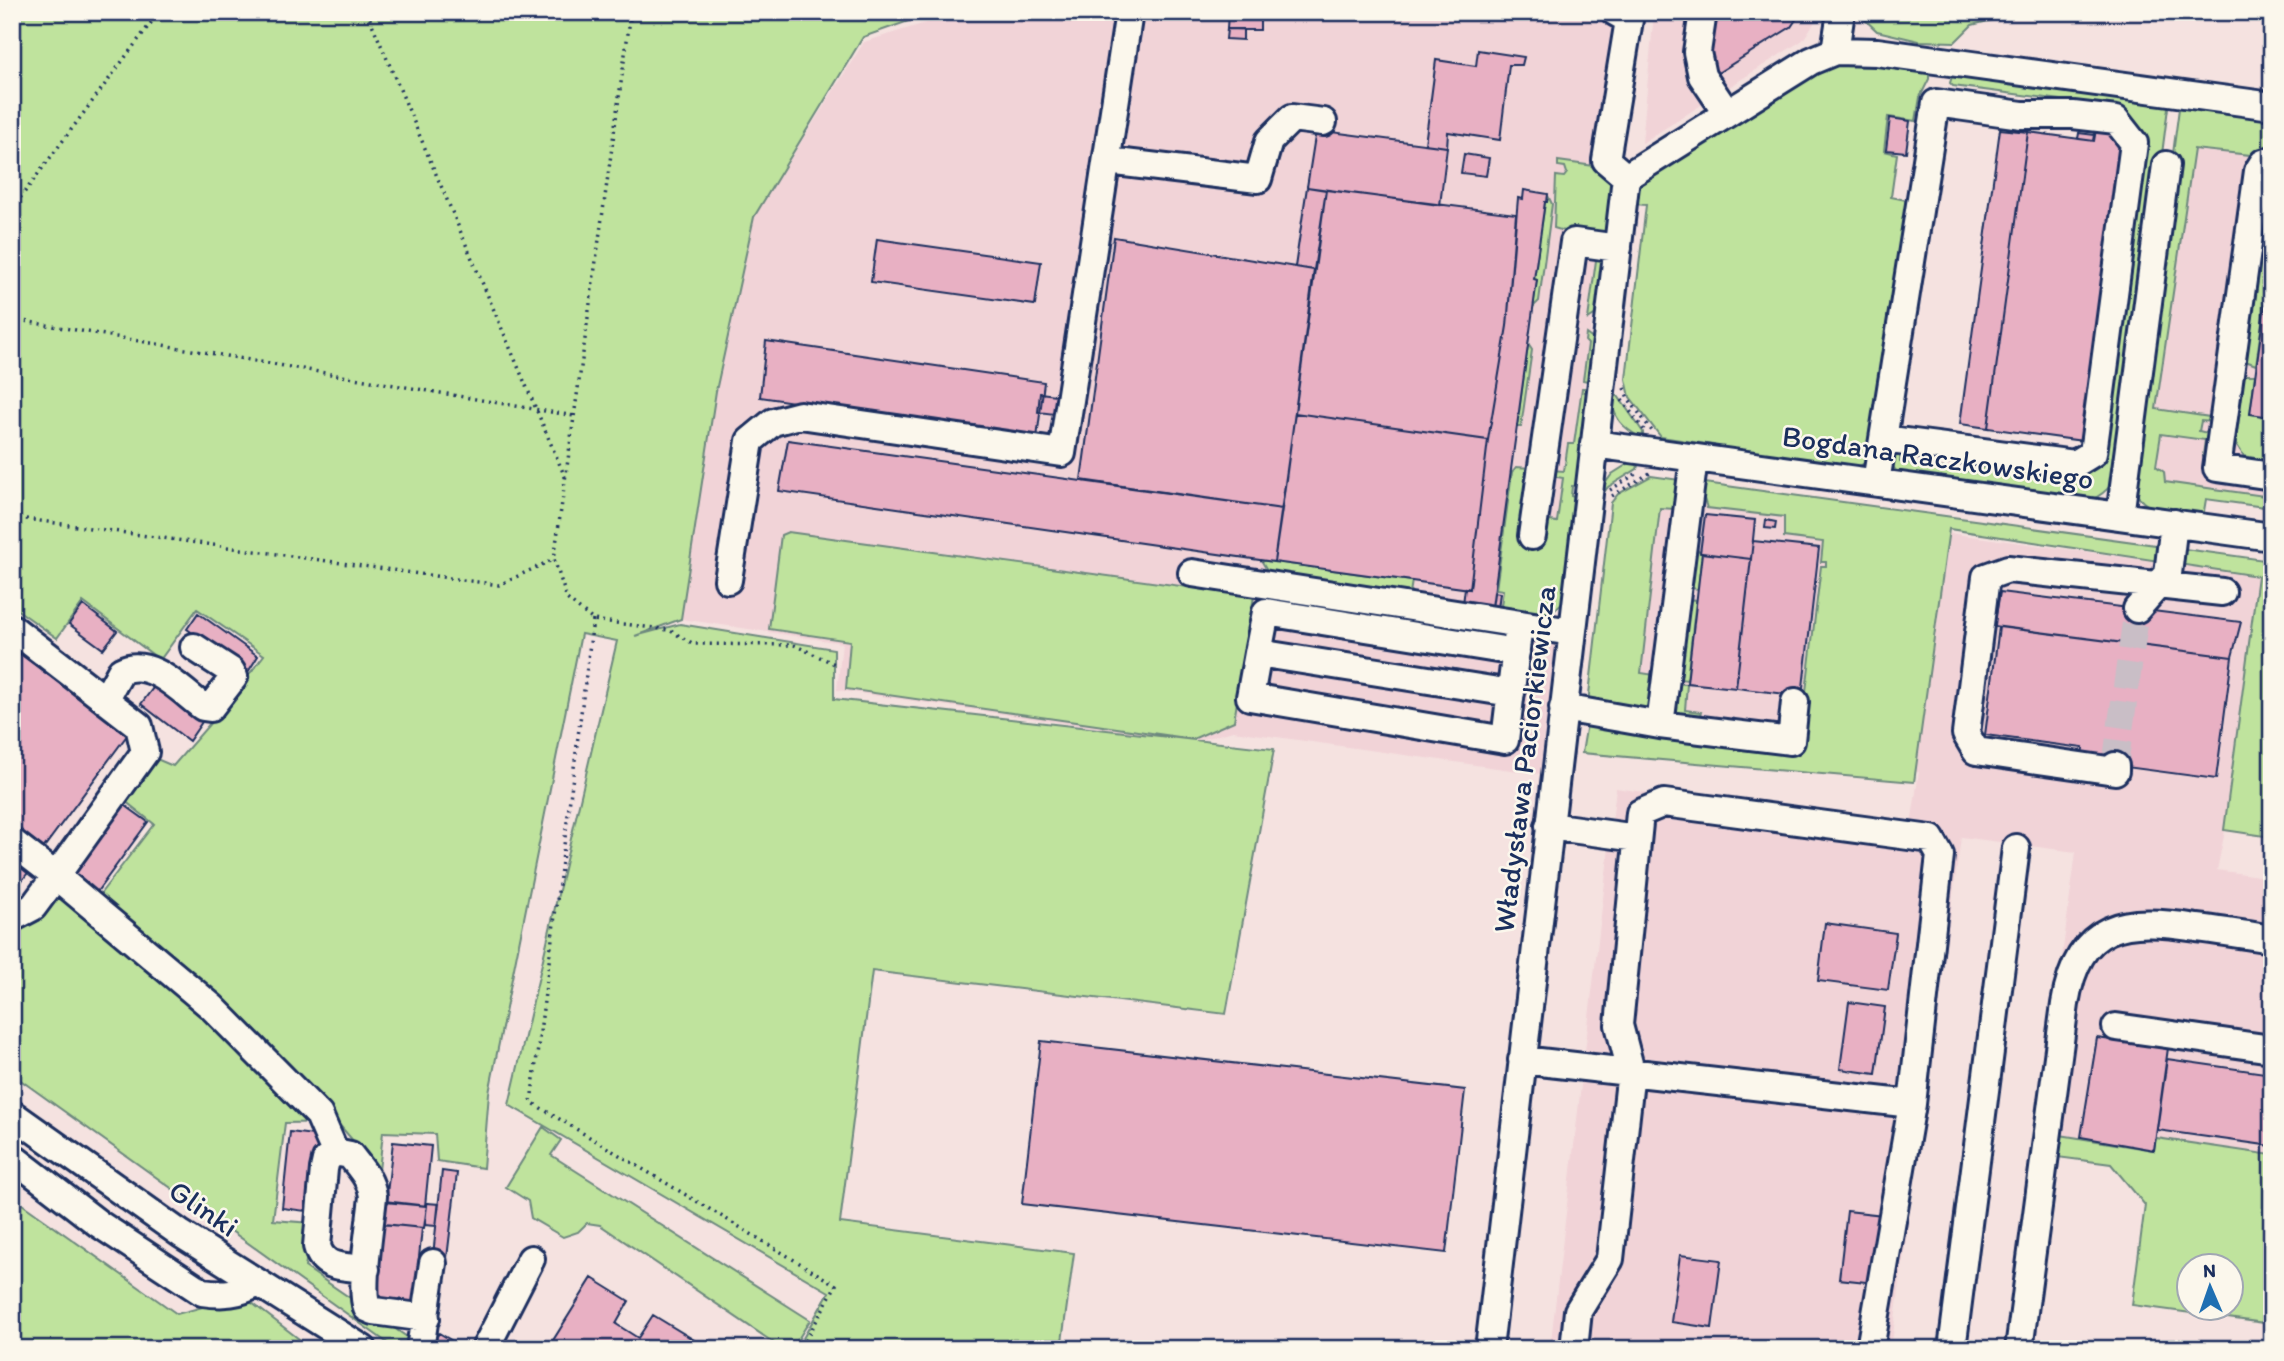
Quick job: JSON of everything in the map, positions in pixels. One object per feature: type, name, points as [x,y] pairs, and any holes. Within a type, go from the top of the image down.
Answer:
[{"type":"street","points":[[728,580],[750,441],[773,422],[800,415],[1062,453],[1129,12]]},
{"type":"street","points":[[1615,12],[1629,20],[1606,160],[1626,177],[1811,61],[1835,51],[1877,51],[2272,106]]},
{"type":"street","points":[[1703,12],[1697,52],[1702,76],[1727,113]]},
{"type":"street","points":[[1835,51],[1841,12]]},
{"type":"street","points":[[1876,482],[1942,60]]},
{"type":"street","points":[[1883,439],[2075,464],[2093,453],[2134,143],[2116,120],[2073,115],[2022,115],[1936,103]]},
{"type":"street","points":[[1108,162],[1258,180],[1269,141],[1292,118],[1323,122]]},
{"type":"street","points":[[2272,160],[2263,163],[2258,171],[2217,468],[2272,475]]},
{"type":"street","points":[[2120,516],[2166,165]]},
{"type":"street","name":"Władysława Paciorkiewicza","points":[[1489,1349],[1626,177]]},
{"type":"street","points":[[1532,536],[1574,242],[1618,248]]},
{"type":"street","points":[[1562,324],[1608,330]]},
{"type":"street","name":"Bogdana Raczkowskiego","points":[[1594,444],[2272,537]]},
{"type":"street","points":[[1660,725],[1694,458]]},
{"type":"street","points":[[2137,609],[2168,574],[2174,523]]},
{"type":"street","points":[[2115,766],[2115,771],[1976,751],[1966,734],[1986,577],[2008,569],[2222,592]]},
{"type":"street","points":[[1192,573],[1572,632]]},
{"type":"street","points":[[1516,652],[1266,612],[1250,697],[1505,740],[1516,652],[1519,624]]},
{"type":"street","points":[[12,628],[139,726],[145,752],[33,906],[12,918]]},
{"type":"street","points":[[105,700],[121,671],[134,667],[156,671],[203,707],[210,708],[234,677],[231,671],[194,647]]},
{"type":"street","points":[[1258,653],[1511,693]]},
{"type":"street","points":[[1563,708],[1660,725],[1791,741],[1796,702]]},
{"type":"street","points":[[1574,1349],[1578,1311],[1610,1259],[1631,1071],[1619,1026],[1640,813],[1664,803],[1931,839],[1940,855],[1912,1104],[1871,1349]]},
{"type":"street","points":[[1549,826],[1637,838]]},
{"type":"street","points":[[12,842],[57,876],[212,1007],[318,1115],[335,1153]]},
{"type":"street","points":[[1952,1349],[2017,848]]},
{"type":"street","points":[[2019,1349],[2065,1004],[2078,959],[2101,936],[2121,925],[2135,922],[2173,924],[2272,939]]},
{"type":"street","points":[[2116,1027],[2272,1049]]},
{"type":"street","points":[[1522,1060],[1912,1104]]},
{"type":"street","name":"Glinki","points":[[12,1114],[181,1234],[363,1349]]},
{"type":"street","points":[[366,1269],[332,1265],[319,1256],[317,1247],[324,1169],[326,1160],[335,1153],[349,1155],[368,1178],[372,1188],[366,1269],[363,1295],[367,1308],[426,1318]]},
{"type":"street","points":[[12,1157],[99,1224],[202,1292],[219,1295],[240,1293],[258,1283]]},
{"type":"street","points":[[496,1345],[531,1259]]},
{"type":"street","points":[[420,1349],[433,1263]]},
{"type":"path","points":[[12,209],[159,12]]},
{"type":"path","points":[[367,12],[566,479]]},
{"type":"path","points":[[631,12],[554,559],[567,599],[593,620],[669,630],[694,644],[794,645],[837,666]]},
{"type":"path","points":[[12,320],[574,416]]},
{"type":"path","points":[[1608,504],[1617,491],[1650,473],[1653,452],[1654,436],[1628,398],[1623,379]]},
{"type":"path","points":[[12,517],[499,585],[554,559]]},
{"type":"path","points":[[593,620],[531,1102],[836,1284],[801,1349]]},
{"type":"path","points":[[496,1345],[521,1349]]},
{"type":"shaded area","points":[[961,12],[1638,12],[1608,182],[1557,607],[1534,616],[1556,642],[1540,774],[1233,731],[1193,742],[837,690],[842,643],[681,619],[685,519],[754,217],[864,42]]},
{"type":"shaded area","points":[[1654,12],[1821,12],[1803,40],[1642,143]]},
{"type":"shaded area","points":[[2272,126],[2272,504],[2162,489],[2143,464],[2187,138]]},
{"type":"shaded area","points":[[1667,495],[2272,577],[2272,837],[2225,831],[2217,870],[2272,878],[2272,1324],[2246,1320],[2246,1252],[2176,1252],[2176,1311],[2132,1305],[2145,1205],[2111,1164],[2057,1157],[2081,982],[2059,979],[2076,852],[1961,837],[1891,1349],[1550,1349],[1616,788],[1910,831],[1919,772],[1719,746],[1621,746],[1648,508]]},
{"type":"green space","points":[[12,12],[934,12],[863,37],[754,217],[716,391],[681,619],[635,636],[680,624],[834,649],[834,699],[1274,749],[1226,1014],[872,971],[840,1223],[1074,1253],[1061,1349],[797,1349],[829,1292],[509,1105],[617,641],[581,634],[489,1093],[483,1168],[437,1161],[435,1134],[383,1132],[379,1171],[337,1122],[285,1123],[273,1220],[312,1223],[305,1267],[410,1339],[407,1349],[396,1349],[12,1074],[12,931],[22,921],[42,887],[87,911],[154,824],[120,797],[152,757],[173,766],[220,712],[243,678],[264,655],[197,609],[160,660],[83,602],[57,638],[12,606]]},
{"type":"green space","points":[[1861,12],[2003,12],[1996,19],[1972,25],[1955,42],[1919,41],[1877,31],[1861,16]]},
{"type":"green space","points":[[1836,60],[1929,70],[1929,79],[1920,97],[1916,121],[1888,117],[1884,151],[1897,154],[1891,197],[1906,200],[1878,404],[1867,461],[1857,468],[1714,450],[1714,445],[1661,437],[1630,397],[1626,379],[1646,205],[1635,204],[1638,188],[1644,178]]},
{"type":"green space","points":[[1953,73],[2169,100],[2123,455],[2109,487],[2091,500],[1899,474],[1891,465],[1892,453],[1901,450],[1900,462],[1980,473],[1983,460],[2101,458],[2143,134],[2124,108],[1953,86],[1950,83]]},
{"type":"green space","points":[[2180,101],[2272,114],[2272,150],[2249,165],[2250,155],[2194,149],[2156,409],[2210,417],[2216,377],[2213,422],[2201,421],[2199,431],[2211,434],[2207,458],[2203,456],[2205,440],[2161,434],[2156,466],[2164,472],[2165,482],[2272,497],[2272,508],[2206,499],[2203,517],[2174,514],[2146,504],[2139,498],[2134,486],[2132,461]]},
{"type":"green space","points":[[1558,161],[1594,166],[1613,182],[1608,235],[1567,232],[1554,228],[1556,176],[1564,177],[1567,173],[1565,167],[1558,166]]},
{"type":"green space","points":[[2272,174],[2272,230],[2263,227],[2263,185]]},
{"type":"green space","points":[[1548,196],[1552,204],[1539,301],[1533,307],[1537,280],[1534,279]]},
{"type":"green space","points":[[2261,242],[2272,242],[2272,251],[2256,365],[2243,360]]},
{"type":"green space","points":[[1597,253],[1605,255],[1599,312],[1588,319]]},
{"type":"green space","points":[[1586,334],[1594,340],[1591,382],[1583,380],[1588,344],[1585,341]]},
{"type":"green space","points":[[1528,344],[1532,350],[1521,427],[1517,427]]},
{"type":"green space","points":[[2255,375],[2250,414],[2272,417],[2272,461],[2244,456],[2233,439],[2241,376]]},
{"type":"green space","points":[[1582,388],[1590,393],[1579,486],[1572,486],[1571,496],[1577,498],[1564,600],[1557,608],[1543,616],[1500,614],[1503,590],[1496,589],[1512,472],[1516,467],[1531,468],[1543,520],[1557,522],[1563,478],[1551,476],[1552,470],[1564,471],[1568,444],[1574,444]]},
{"type":"green space","points":[[1610,395],[1618,396],[1643,432],[1643,439],[1620,422]]},
{"type":"green space","points":[[1631,462],[1639,462],[1637,469],[1605,491],[1601,489],[1612,474]]},
{"type":"green space","points":[[1651,476],[1680,480],[1675,509],[1660,508],[1641,673],[1655,675],[1652,701],[1642,712],[1588,703],[1611,503],[1618,494]]},
{"type":"green space","points":[[1705,483],[2272,561],[2272,837],[2224,830],[2258,576],[1949,529],[1914,782],[1582,753],[1587,723],[1799,750],[1821,566],[1826,566],[1826,562],[1821,562],[1823,542],[1784,537],[1784,517],[1707,508],[1703,496]]},
{"type":"green space","points":[[788,532],[1254,596],[1234,721],[1193,739],[846,689],[850,641],[769,629],[781,535]]},
{"type":"green space","points":[[1694,550],[1702,553],[1698,589],[1690,588]]},
{"type":"green space","points":[[1261,560],[1412,581],[1409,599],[1283,577],[1267,570]]},
{"type":"green space","points":[[1687,599],[1696,600],[1687,680],[1679,679]]},
{"type":"green space","points":[[1672,683],[1687,684],[1685,710],[1701,712],[1699,717],[1683,716],[1675,710]]},
{"type":"green space","points":[[543,1127],[561,1140],[551,1155],[810,1320],[792,1349],[783,1349],[600,1225],[587,1223],[578,1232],[563,1237],[531,1218],[528,1201],[506,1187]]},
{"type":"green space","points":[[2060,1135],[2154,1150],[2156,1138],[2272,1155],[2272,1324],[2246,1320],[2246,1252],[2176,1252],[2176,1311],[2132,1305],[2145,1205],[2111,1164],[2057,1157]]},
{"type":"green space","points":[[12,1197],[177,1314],[243,1296],[312,1349],[12,1349]]},
{"type":"building","points":[[1228,12],[1260,12],[1260,30],[1227,29]]},
{"type":"building","points":[[1708,12],[1801,12],[1791,27],[1716,74],[1701,50]]},
{"type":"building","points":[[1227,29],[1243,29],[1243,40],[1226,39]]},
{"type":"building","points":[[1478,50],[1524,57],[1522,65],[1509,65],[1500,140],[1448,132],[1447,147],[1425,144],[1436,60],[1476,66]]},
{"type":"building","points":[[1890,118],[1910,121],[1906,152],[1886,150]]},
{"type":"building","points":[[2000,129],[2028,132],[1988,428],[1960,424]]},
{"type":"building","points":[[2096,129],[2120,132],[2123,145],[2083,441],[1988,428],[2028,132],[2094,141]]},
{"type":"building","points":[[1316,130],[1447,147],[1440,205],[1307,187]]},
{"type":"building","points":[[2079,133],[2095,135],[2094,141],[2078,139]]},
{"type":"building","points":[[1464,154],[1489,158],[1486,176],[1461,173]]},
{"type":"building","points":[[1307,187],[1326,190],[1314,270],[1295,267]]},
{"type":"building","points":[[1326,190],[1516,214],[1507,326],[1488,440],[1295,413]]},
{"type":"building","points":[[1524,190],[1548,194],[1534,279],[1537,280],[1492,608],[1463,604],[1465,588],[1470,589],[1488,440],[1507,326],[1518,198],[1523,199]]},
{"type":"building","points":[[1114,237],[1314,270],[1282,509],[1081,480]]},
{"type":"building","points":[[877,239],[1041,262],[1035,305],[871,282]]},
{"type":"building","points":[[2272,251],[2272,417],[2250,414]]},
{"type":"building","points":[[766,341],[1044,382],[1037,438],[760,397]]},
{"type":"building","points":[[1040,393],[1056,395],[1054,414],[1038,412]]},
{"type":"building","points":[[1295,413],[1488,440],[1470,589],[1274,562]]},
{"type":"building","points":[[788,440],[1282,509],[1274,562],[779,491]]},
{"type":"building","points":[[1705,515],[1755,520],[1751,559],[1700,553]]},
{"type":"building","points":[[1766,520],[1776,522],[1775,529],[1765,528]]},
{"type":"building","points":[[1753,541],[1819,548],[1802,696],[1736,688]]},
{"type":"building","points":[[1702,553],[1751,559],[1736,688],[1687,683]]},
{"type":"building","points":[[1494,592],[1500,593],[1498,608],[1492,607]]},
{"type":"building","points":[[2000,592],[2241,622],[2232,657],[1994,626]]},
{"type":"building","points":[[83,605],[117,631],[103,649],[69,624]]},
{"type":"building","points":[[198,613],[258,656],[248,672],[187,629]]},
{"type":"building","points":[[1999,627],[2232,657],[2216,779],[2081,761],[2083,748],[1985,735]]},
{"type":"building","points":[[12,648],[128,734],[42,850],[12,828]]},
{"type":"building","points":[[156,684],[204,719],[189,741],[141,704]]},
{"type":"building","points":[[119,801],[148,822],[96,893],[68,872]]},
{"type":"building","points":[[12,854],[31,869],[12,893]]},
{"type":"building","points":[[1825,923],[1896,933],[1888,990],[1818,981]]},
{"type":"building","points":[[1849,1002],[1885,1007],[1876,1074],[1840,1069]]},
{"type":"building","points":[[2097,1038],[2168,1048],[2154,1150],[2081,1137]]},
{"type":"building","points":[[1041,1041],[1465,1090],[1446,1253],[1022,1204]]},
{"type":"building","points":[[2167,1059],[2272,1074],[2272,1146],[2157,1130]]},
{"type":"building","points":[[290,1132],[321,1136],[313,1212],[282,1208]]},
{"type":"building","points":[[393,1142],[431,1146],[425,1206],[386,1202]]},
{"type":"building","points":[[442,1171],[457,1173],[447,1258],[433,1256]]},
{"type":"building","points":[[384,1201],[427,1206],[424,1228],[382,1224]]},
{"type":"building","points":[[427,1203],[439,1204],[436,1226],[425,1225]]},
{"type":"building","points":[[1847,1211],[1883,1215],[1875,1283],[1839,1279]]},
{"type":"building","points":[[384,1224],[422,1228],[414,1306],[375,1302]]},
{"type":"building","points":[[1680,1255],[1721,1260],[1712,1328],[1671,1322]]},
{"type":"building","points":[[592,1278],[629,1301],[616,1324],[638,1338],[653,1315],[694,1340],[690,1349],[563,1349],[552,1342]]},
{"type":"building","points":[[439,1333],[464,1348],[429,1349]]},
{"type":"tunnel","points":[[2115,766],[2137,609]]}]
